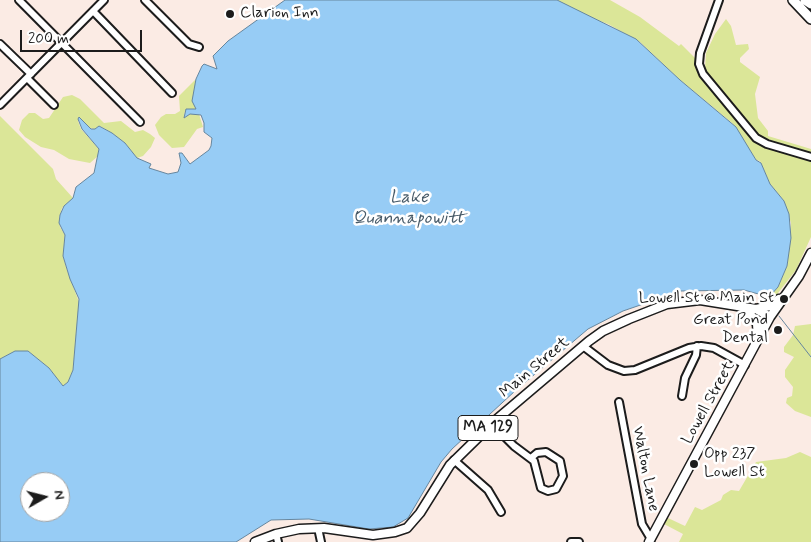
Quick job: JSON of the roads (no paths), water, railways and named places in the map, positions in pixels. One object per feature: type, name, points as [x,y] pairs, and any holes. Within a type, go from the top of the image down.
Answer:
[{"type":"highway","points":[[793,0],[811,19]]},
{"type":"highway","points":[[805,0],[811,4]]},
{"type":"main road","name":"Lowell Street","points":[[650,541],[770,317],[810,257]]},
{"type":"main road","points":[[758,342],[757,324],[752,311],[770,306],[792,284]]},
{"type":"main road","name":"Main Street","points":[[255,542],[318,528],[368,535],[389,534],[404,529],[420,513],[454,460],[492,424],[583,346],[612,326],[667,304],[700,300],[731,304],[770,317]]},
{"type":"street","points":[[19,0],[140,122]]},
{"type":"street","points":[[0,105],[104,0]]},
{"type":"street","points":[[145,0],[189,44],[199,47]]},
{"type":"street","points":[[719,0],[700,53],[699,64],[703,74],[756,138],[767,144],[811,158]]},
{"type":"street","points":[[93,12],[172,93]]},
{"type":"street","points":[[0,44],[54,105]]},
{"type":"street","points":[[583,346],[608,365],[627,371],[697,346],[714,348],[745,365]]},
{"type":"street","points":[[682,396],[684,378],[696,355],[697,346]]},
{"type":"street","name":"Walton Lane","points":[[619,402],[642,524],[650,541]]},
{"type":"street","points":[[492,424],[514,446],[531,458],[538,469],[538,482],[541,488],[548,491],[556,489],[563,476],[560,460],[546,452],[540,452],[531,458]]},
{"type":"street","points":[[454,460],[488,490],[501,512]]},
{"type":"street","points":[[318,528],[321,542]]},
{"type":"street","points":[[571,542],[579,542]]},
{"type":"water","name":"Lake Quannapowitt","points":[[285,0],[557,0],[636,39],[680,80],[736,127],[756,160],[761,163],[770,184],[784,201],[789,214],[791,238],[787,266],[778,287],[770,296],[769,303],[762,295],[744,290],[681,291],[623,311],[588,329],[515,391],[452,449],[441,462],[408,518],[393,527],[369,529],[309,519],[271,520],[236,542],[0,542],[0,359],[15,351],[28,351],[49,368],[63,386],[68,382],[73,370],[79,299],[63,256],[65,235],[59,223],[64,206],[73,198],[76,187],[94,173],[99,149],[82,129],[78,119],[79,117],[91,129],[99,126],[112,133],[125,143],[137,158],[151,164],[149,168],[168,174],[178,172],[181,163],[179,153],[182,153],[190,164],[209,150],[211,146],[212,138],[204,132],[204,123],[201,115],[190,114],[184,118],[186,109],[196,109],[192,101],[196,79],[202,66],[204,64],[217,69],[213,56],[228,41]]},
{"type":"waterway","points":[[779,316],[811,357]]},
{"type":"place","name":"Clarion Inn","points":[[230,14]]},
{"type":"place","name":"Lowell St @ Main St","points":[[784,299]]},
{"type":"place","name":"Great Pond Dental","points":[[778,330]]},
{"type":"place","name":"Opp 237 Lowell St","points":[[694,464]]}]
